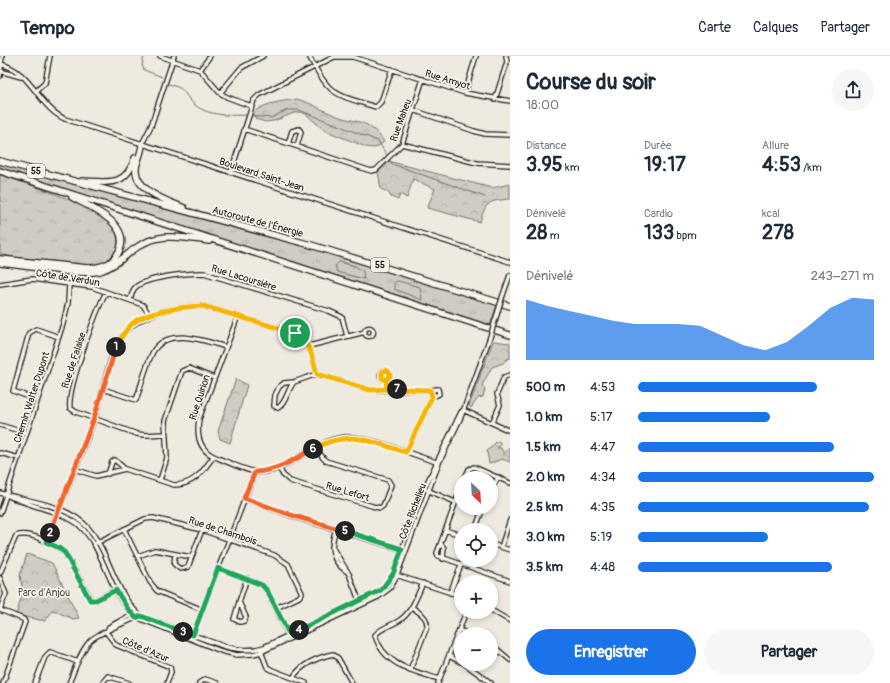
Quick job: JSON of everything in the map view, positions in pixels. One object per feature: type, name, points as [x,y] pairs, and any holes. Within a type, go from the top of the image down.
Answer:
[{"type":"highway","points":[[73,180],[107,182],[122,179],[130,171],[142,144]]},
{"type":"highway","points":[[142,144],[136,169],[141,183],[158,196],[199,215]]},
{"type":"highway","name":"Autoroute de l'Énergie","points":[[0,161],[367,260],[510,306]]},
{"type":"highway","name":"55","points":[[0,171],[510,335]]},
{"type":"highway","points":[[0,259],[87,268],[103,266],[114,259],[120,251],[121,243],[116,226],[102,213],[62,191]]},
{"type":"highway","points":[[0,263],[93,272],[110,267],[142,243],[159,237],[182,236],[225,244]]},
{"type":"street","points":[[0,76],[2,56]]},
{"type":"street","points":[[36,91],[45,84],[50,56]]},
{"type":"street","points":[[160,56],[173,58],[200,70],[220,93],[251,106]]},
{"type":"street","points":[[200,70],[210,56]]},
{"type":"street","points":[[220,93],[241,68],[263,56]]},
{"type":"street","points":[[309,56],[326,84],[335,93],[376,107],[381,102],[392,69]]},
{"type":"street","name":"Rue Amyot","points":[[231,172],[251,106],[258,95],[334,58],[343,56],[392,69],[465,93],[495,100],[510,101]]},
{"type":"street","points":[[465,93],[476,56]]},
{"type":"street","points":[[495,100],[507,62],[506,56]]},
{"type":"street","points":[[142,144],[151,126],[173,58]]},
{"type":"street","name":"Boulevard Saint-Jean","points":[[1,64],[17,70],[50,109],[61,117],[510,262]]},
{"type":"street","points":[[0,71],[24,78]]},
{"type":"street","name":"Rue Maheu","points":[[244,129],[371,171],[380,167],[402,144],[423,79]]},
{"type":"street","points":[[412,110],[485,134],[510,135]]},
{"type":"street","points":[[288,144],[292,131],[298,130],[301,132],[297,146]]},
{"type":"street","points":[[402,144],[477,163],[510,165]]},
{"type":"street","name":"Rue Lacoursière","points":[[130,300],[134,288],[143,283],[186,274],[204,273],[329,311],[342,317],[347,336]]},
{"type":"street","name":"Côte Richelieu","points":[[7,495],[19,502],[72,520],[80,526],[93,544],[116,590],[135,615],[192,637],[237,650],[260,650],[360,603],[381,590],[395,575],[424,489],[462,410],[490,337],[510,275]]},
{"type":"street","name":"Côte de Verdun","points":[[0,284],[27,279],[69,284],[106,292],[130,300],[145,306],[150,316]]},
{"type":"street","name":"Chemin Walter Dupont","points":[[0,513],[59,337],[68,306],[69,284]]},
{"type":"street","name":"Rue de Falaise","points":[[106,292],[81,359],[69,400],[70,408],[76,412],[141,434],[165,434]]},
{"type":"street","points":[[46,542],[94,418],[104,389],[115,348],[124,333],[137,320],[191,306],[203,306],[295,333],[309,346],[317,374]]},
{"type":"street","name":"Rue Quirion","points":[[238,316],[199,419],[197,431],[199,442],[203,448],[213,456],[255,472],[268,471],[279,468],[326,443],[345,437],[356,437],[437,463]]},
{"type":"street","points":[[37,400],[13,391],[29,333],[36,329],[59,337]]},
{"type":"street","points":[[309,346],[365,332]]},
{"type":"street","points":[[104,389],[136,400],[153,351],[163,342],[173,339],[192,337],[226,347]]},
{"type":"street","points":[[160,480],[167,458],[165,421],[182,371],[189,368],[214,378]]},
{"type":"street","points":[[294,382],[290,386],[284,404],[278,408],[274,406],[273,403],[279,387],[284,383],[294,382],[317,374],[370,390],[430,390],[435,388],[439,391],[438,395],[432,397]]},
{"type":"street","points":[[492,423],[500,405],[498,389],[504,377],[507,374],[510,375]]},
{"type":"street","points":[[386,380],[387,389]]},
{"type":"street","points":[[406,452],[432,397],[430,390]]},
{"type":"street","points":[[462,410],[510,430]]},
{"type":"street","points":[[0,425],[26,433]]},
{"type":"street","name":"Rue Lefort","points":[[279,468],[283,475],[290,481],[372,506],[380,508],[383,506],[391,485],[388,480],[326,460],[316,448]]},
{"type":"street","points":[[0,452],[19,458]]},
{"type":"street","points":[[108,474],[112,462],[115,460],[125,469],[180,485],[194,480],[202,473],[213,456]]},
{"type":"street","name":"Côte Richelieu","points":[[404,550],[429,491],[437,463]]},
{"type":"street","points":[[468,471],[474,467],[483,471]]},
{"type":"street","points":[[74,469],[96,476],[125,469]]},
{"type":"street","points":[[192,637],[255,472]]},
{"type":"street","points":[[498,478],[510,483]]},
{"type":"street","points":[[424,489],[454,502]]},
{"type":"street","name":"Côte Richelieu","points":[[0,493],[74,515],[84,523],[97,542],[135,615]]},
{"type":"street","points":[[244,498],[294,516],[404,550]]},
{"type":"street","points":[[454,505],[437,554],[439,557],[454,563]]},
{"type":"street","name":"Rue de Chambois","points":[[93,544],[145,519],[153,518],[202,530],[230,539],[274,556],[288,564],[302,593],[299,598],[276,608]]},
{"type":"street","points":[[501,547],[510,520]]},
{"type":"street","points":[[336,528],[332,547],[349,574],[360,603]]},
{"type":"street","points":[[124,529],[150,582],[157,591],[203,610]]},
{"type":"street","points":[[175,554],[174,564],[183,570],[188,567],[202,530]]},
{"type":"street","points":[[446,530],[454,533]]},
{"type":"street","points":[[0,573],[16,536],[22,534],[46,542],[59,548],[65,553],[90,600],[96,600],[120,588]]},
{"type":"street","points":[[441,544],[444,548],[443,559]]},
{"type":"street","points":[[498,546],[510,550]]},
{"type":"street","points":[[138,556],[155,550],[191,556]]},
{"type":"street","points":[[450,592],[460,567]]},
{"type":"street","points":[[467,567],[510,581]]},
{"type":"street","points":[[218,568],[262,585],[276,608],[290,636]]},
{"type":"street","points":[[395,575],[454,593]]},
{"type":"street","points":[[0,578],[6,594],[0,609],[22,618],[25,622],[3,683]]},
{"type":"street","points":[[239,602],[246,618],[244,621],[240,622],[234,618],[234,616],[247,578]]},
{"type":"street","points":[[423,583],[412,608],[400,620],[380,629],[375,635],[377,642],[388,658],[400,666],[438,681],[454,644]]},
{"type":"street","points":[[410,670],[427,627],[426,618],[412,608]]},
{"type":"street","points":[[498,614],[510,621]]},
{"type":"street","points":[[69,683],[78,662],[90,641],[106,632],[109,627],[135,615]]},
{"type":"street","name":"Côte Richelieu","points":[[135,615],[141,616],[192,637]]},
{"type":"street","name":"Côte d'Azur","points":[[106,632],[116,645],[170,667],[171,672],[167,683]]},
{"type":"street","points":[[260,650],[267,667],[306,683]]},
{"type":"street","points":[[498,650],[510,660]]},
{"type":"street","points":[[35,683],[45,657],[50,652],[78,662]]},
{"type":"street","points":[[293,678],[302,667],[325,656],[333,654],[338,658],[352,683]]},
{"type":"street","points":[[449,656],[454,658]]},
{"type":"street","points":[[475,671],[491,683]]},
{"type":"street","points":[[102,683],[108,676],[129,683]]},
{"type":"street","points":[[199,683],[205,679],[217,683]]},
{"type":"green space","points":[[297,99],[332,114],[367,125],[377,132],[384,142],[375,148],[366,147],[324,130],[306,114],[301,112],[294,113],[274,121],[265,122],[256,119],[253,114],[261,107]]},
{"type":"green space","points":[[388,161],[492,188],[510,184],[510,199],[497,200],[489,203],[484,210],[480,222],[427,208],[435,189],[413,179],[407,198],[400,194],[398,200],[391,197],[388,192],[381,189],[378,172],[386,165]]},
{"type":"green space","points":[[0,163],[293,242],[497,305],[490,325],[0,168]],"holes":[[[342,262],[355,266],[364,279],[337,272],[336,270]]]},
{"type":"green space","points":[[0,175],[58,195],[101,215],[110,222],[116,231],[118,248],[107,260],[94,265],[52,263],[0,254]]},
{"type":"green space","points":[[339,262],[355,266],[363,271],[364,279],[337,272],[335,266]]},
{"type":"green space","points":[[398,281],[420,287],[422,300],[394,289],[394,282]]},
{"type":"green space","points":[[493,341],[510,343],[510,359],[508,358],[503,363],[492,367],[482,385],[485,389],[483,397],[478,398],[471,408],[469,406]]},
{"type":"green space","points":[[236,379],[247,385],[230,443],[220,439],[218,431]]},
{"type":"green space","points":[[497,441],[500,442],[500,446],[497,448],[501,448],[504,454],[510,447],[510,462],[502,459],[489,464],[487,451]]},
{"type":"green space","name":"Parc d'Anjou","points":[[27,554],[52,563],[79,618],[73,619],[53,610],[45,621],[16,615],[23,592],[20,575]]},
{"type":"waterway","points":[[144,56],[142,65],[144,70],[162,77]]},
{"type":"waterway","points":[[169,84],[178,87],[195,105],[209,112],[224,115],[246,115]]},
{"type":"waterway","points":[[252,116],[271,118],[287,110],[299,110],[378,141],[392,164],[485,197]]},
{"type":"route","points":[[295,333],[203,306],[191,306],[153,314],[137,320],[124,333],[115,348],[104,389],[94,418],[46,542],[59,548],[65,553],[90,600],[96,600],[116,590],[128,609],[136,618],[141,616],[193,635],[218,568],[262,585],[268,592],[289,634],[376,593],[390,581],[402,549],[294,516],[244,498],[255,472],[279,468],[326,443],[345,437],[356,437],[406,452],[432,397],[430,390],[387,389],[386,380],[383,379],[381,375],[382,372],[386,370],[389,372],[390,376],[386,380],[387,389],[370,390],[317,374],[309,346],[295,333]]}]
